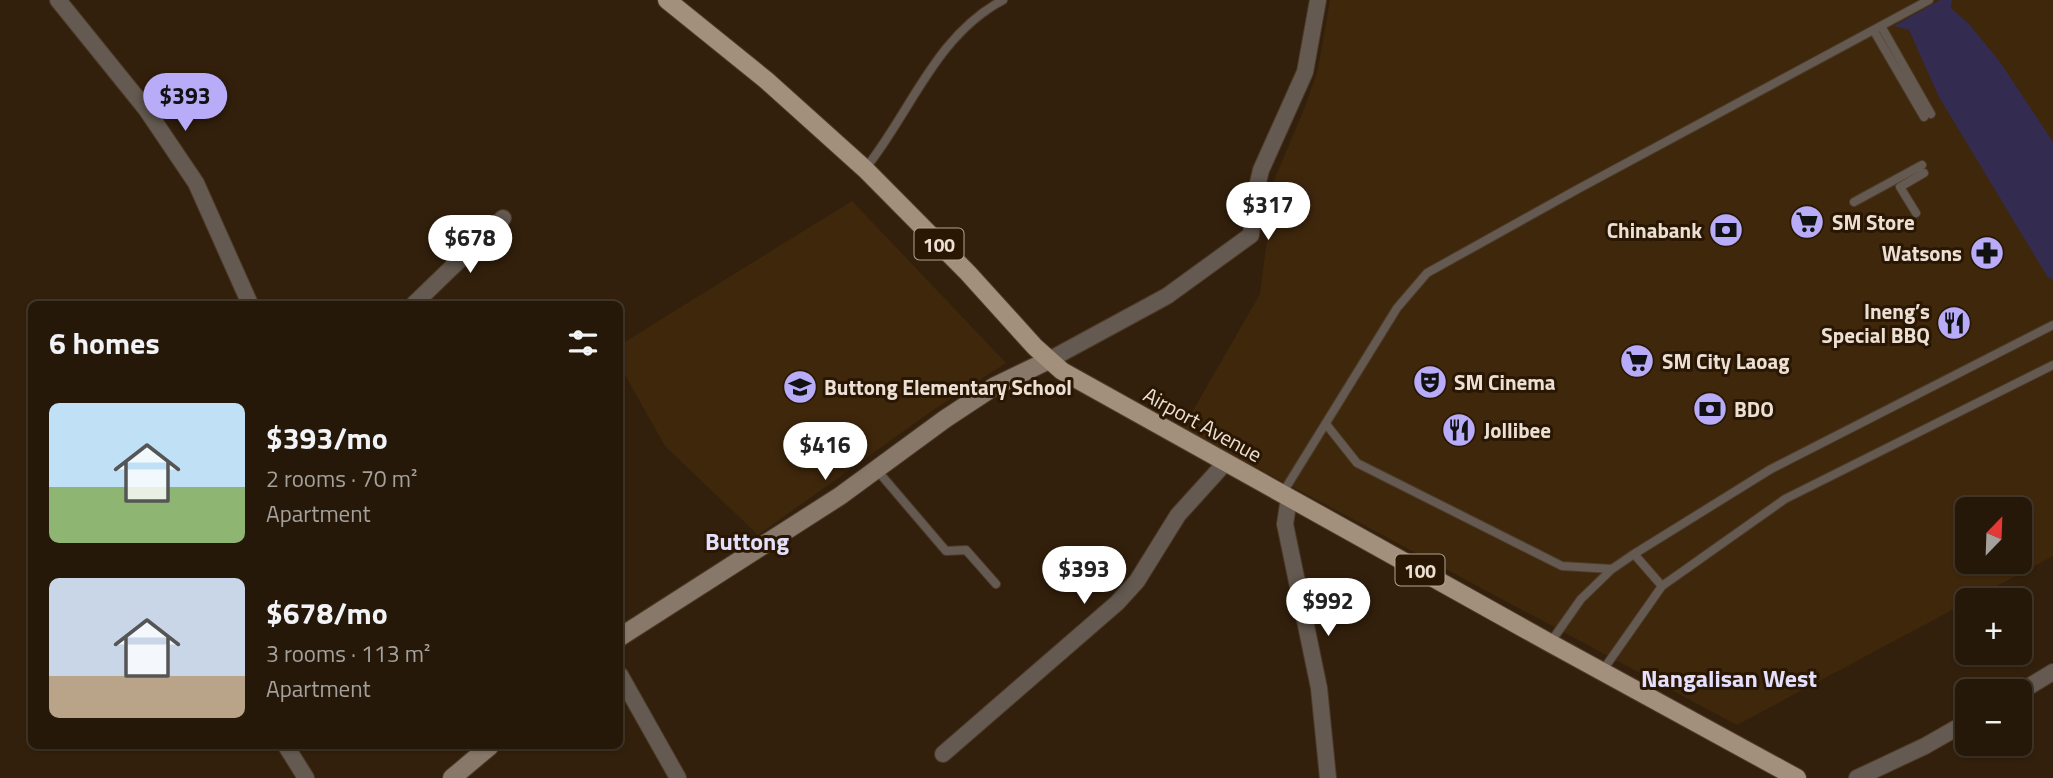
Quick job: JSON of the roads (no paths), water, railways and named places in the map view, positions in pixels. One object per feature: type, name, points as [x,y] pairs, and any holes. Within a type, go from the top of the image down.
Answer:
[{"type":"main road","name":"Airport Avenue","points":[[667,0],[766,80],[865,169],[1049,360],[1079,381],[1797,778]]},
{"type":"street","points":[[58,0],[146,109],[196,183],[249,301]]},
{"type":"street","points":[[623,635],[788,530],[995,386],[1167,296],[1251,235],[1255,195],[1261,170],[1305,72],[1318,0]]},
{"type":"street","points":[[417,301],[503,218]]},
{"type":"street","points":[[943,754],[1117,603],[1137,581],[1178,515],[1226,462]]},
{"type":"street","points":[[1285,496],[1285,524],[1319,688],[1328,778]]},
{"type":"street","points":[[2032,685],[2053,672]]},
{"type":"street","points":[[623,680],[678,778]]},
{"type":"street","points":[[1857,778],[1955,729]]},
{"type":"street","points":[[288,749],[306,778]]},
{"type":"street","points":[[452,778],[486,749]]},
{"type":"lane","points":[[865,169],[881,150],[928,70],[952,41],[984,10],[1003,0]]},
{"type":"lane","points":[[1285,496],[1397,308],[1427,273],[1926,1]]},
{"type":"lane","points":[[1877,29],[1928,116]]},
{"type":"lane","points":[[1854,202],[1923,169],[1900,187],[1916,213]]},
{"type":"lane","points":[[1550,643],[1581,598],[1612,569],[1634,554],[1771,469],[2053,325]]},
{"type":"lane","points":[[1603,670],[1662,586],[1785,499],[2053,365]]},
{"type":"lane","points":[[1326,424],[1357,463],[1562,566],[1612,569]]},
{"type":"lane","points":[[876,469],[946,551],[966,550],[996,584]]},
{"type":"lane","points":[[1634,554],[1662,586]]},
{"type":"place","name":"SM Store","points":[[1807,222]]},
{"type":"place","name":"Chinabank","points":[[1726,230]]},
{"type":"place","name":"Watsons","points":[[1987,253]]},
{"type":"place","name":"Ineng’s Special BBQ","points":[[1954,323]]},
{"type":"place","name":"SM City Laoag","points":[[1637,361]]},
{"type":"place","name":"SM Cinema","points":[[1430,382]]},
{"type":"place","name":"Buttong Elementary School","points":[[800,387]]},
{"type":"place","name":"BDO","points":[[1710,409]]},
{"type":"place","name":"Jollibee","points":[[1459,430]]},
{"type":"district","name":"Buttong","points":[[747,541]]},
{"type":"district","name":"Nangalisan West","points":[[1729,678]]}]
